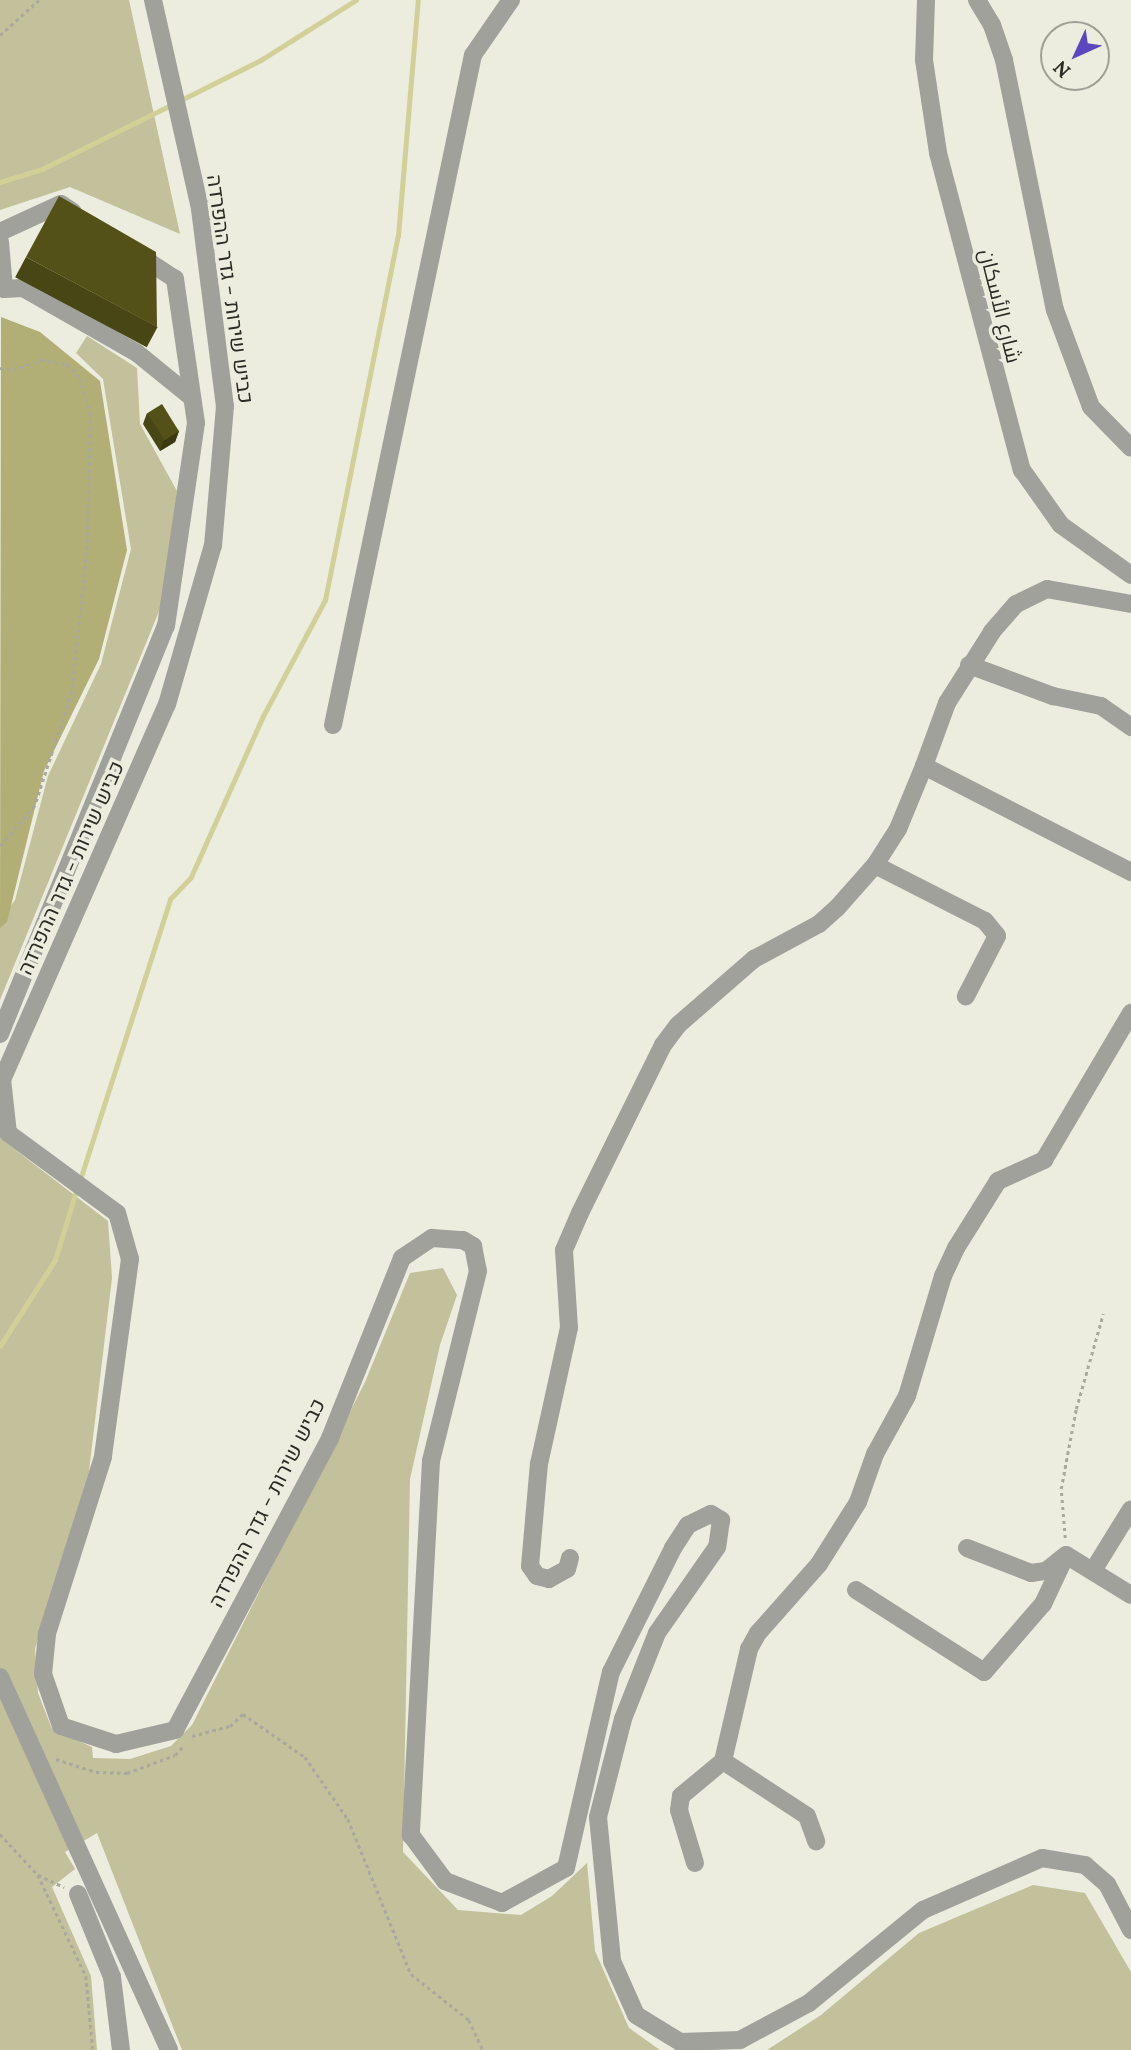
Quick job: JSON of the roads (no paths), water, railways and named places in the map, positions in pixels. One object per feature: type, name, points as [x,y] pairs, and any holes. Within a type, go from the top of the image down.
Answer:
[{"type":"street","name":"כביש שירות - גדר ההפרדה","points":[[153,0],[200,209],[225,406],[213,545],[167,704],[2,1079],[8,1133],[117,1213],[130,1259],[103,1457],[47,1634],[43,1674],[61,1726],[116,1744],[175,1730],[330,1438],[402,1258],[432,1238],[463,1240],[472,1246],[478,1271],[430,1461],[411,1835],[444,1881],[502,1903],[566,1868],[611,1672],[673,1548],[688,1525],[711,1514],[721,1520],[717,1547],[657,1633],[624,1719],[598,1816],[612,1961],[636,2015],[680,2042],[740,2040],[809,2003],[923,1910],[1042,1858],[1085,1865],[1107,1884],[1131,1930]]},
{"type":"street","points":[[332,725],[473,55],[511,0]]},
{"type":"street","name":"شارع الأسكان","points":[[926,0],[924,60],[938,153],[1022,470],[1060,525],[1131,575]]},
{"type":"street","points":[[977,0],[992,25],[1004,60],[1055,310],[1091,407],[1131,448]]},
{"type":"street","points":[[0,232],[61,204],[84,219]]},
{"type":"street","points":[[0,242],[4,289],[23,288],[137,353],[190,396]]},
{"type":"street","points":[[0,1034],[166,626],[196,423],[175,279],[118,242]]},
{"type":"street","points":[[570,1558],[567,1569],[549,1579],[537,1576],[530,1566],[539,1464],[569,1328],[564,1250],[663,1045],[678,1025],[754,959],[819,924],[875,865],[898,829],[947,703],[969,665],[1016,604],[1031,593],[1067,589],[1131,604]]},
{"type":"street","points":[[969,665],[1053,696],[1101,706],[1131,727]]},
{"type":"street","points":[[924,766],[1131,872]]},
{"type":"street","points":[[875,865],[985,921],[997,936],[966,996]]},
{"type":"street","points":[[695,1863],[679,1810],[681,1796],[723,1761],[749,1649],[758,1633],[819,1564],[858,1502],[875,1454],[907,1396],[943,1276],[956,1248],[998,1181],[1044,1160],[1131,1013]]},
{"type":"street","points":[[1094,1569],[1131,1509]]},
{"type":"street","points":[[967,1548],[1031,1573],[1046,1571],[1066,1555]]},
{"type":"street","points":[[1066,1555],[1094,1569],[1131,1595]]},
{"type":"street","points":[[856,1590],[984,1672],[1043,1604],[1066,1555]]},
{"type":"street","points":[[0,1678],[169,2050]]},
{"type":"street","points":[[723,1761],[807,1816],[816,1842]]},
{"type":"street","points":[[78,1894],[106,1955],[113,1984],[121,2050]]},
{"type":"street","points":[[113,1984],[136,1973]]},
{"type":"waterway","points":[[179,101],[261,60],[356,0]]},
{"type":"waterway","points":[[80,1180],[170,899],[191,877],[262,718],[325,600],[398,236],[418,0]]},
{"type":"waterway","points":[[0,182],[42,169],[171,105]]},
{"type":"waterway","points":[[0,1346],[55,1260],[77,1188]]}]
